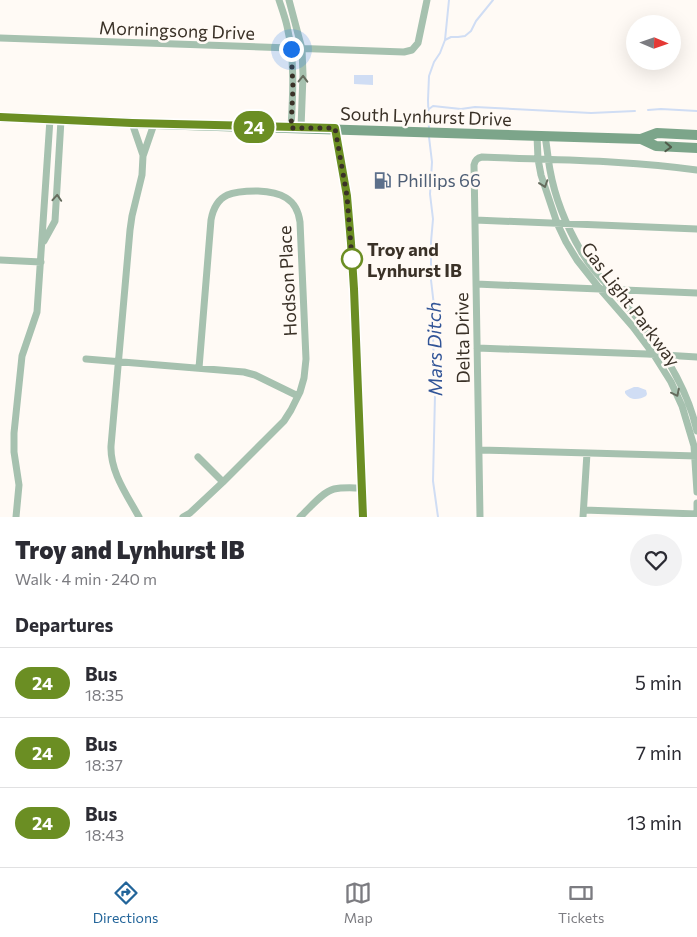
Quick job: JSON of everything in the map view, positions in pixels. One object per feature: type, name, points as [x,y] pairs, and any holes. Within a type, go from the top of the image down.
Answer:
[{"type":"main road","name":"South Lynhurst Drive","points":[[0,117],[154,124],[335,128],[642,139],[657,133],[697,135]]},
{"type":"main road","name":"South Lynhurst Drive","points":[[642,139],[656,146],[697,148]]},
{"type":"street","points":[[279,0],[287,25],[291,49],[296,128]]},
{"type":"street","points":[[289,0],[302,49],[303,75],[296,128]]},
{"type":"street","name":"Morningsong Drive","points":[[0,38],[404,52],[412,50],[418,43],[426,0]]},
{"type":"street","points":[[16,517],[19,485],[14,452],[14,433],[22,356],[37,312],[50,119]]},
{"type":"street","points":[[43,243],[55,221],[61,120]]},
{"type":"street","points":[[132,123],[143,156]]},
{"type":"street","points":[[139,517],[117,477],[112,462],[111,446],[130,230],[142,176],[143,156],[154,124]]},
{"type":"street","points":[[335,128],[347,196],[351,243],[363,517]]},
{"type":"street","name":"Gas Light Parkway","points":[[541,136],[538,159],[541,175],[557,223],[566,242],[577,260],[654,355],[682,406],[696,456],[697,492]]},
{"type":"street","name":"Gas Light Parkway","points":[[541,136],[557,196],[567,224],[582,253],[610,290],[645,327],[665,356],[679,379],[693,413],[697,431]]},
{"type":"street","name":"Delta Drive","points":[[480,517],[474,165],[482,157],[538,159]]},
{"type":"street","points":[[538,159],[635,164],[697,170]]},
{"type":"street","name":"Hodson Place","points":[[183,517],[190,513],[280,426],[298,396],[304,378],[306,359],[300,222],[294,205],[286,197],[276,193],[235,192],[225,197],[215,208],[211,220],[199,368]]},
{"type":"street","points":[[475,220],[697,229]]},
{"type":"street","points":[[0,260],[41,262]]},
{"type":"street","points":[[476,284],[697,293]]},
{"type":"street","points":[[477,348],[697,357]]},
{"type":"street","points":[[86,359],[242,371],[251,373],[298,396]]},
{"type":"street","points":[[479,450],[696,456]]},
{"type":"street","points":[[587,453],[583,514],[697,515],[697,503]]},
{"type":"street","points":[[198,458],[223,482]]},
{"type":"street","points":[[300,517],[328,491],[342,488],[362,488]]},
{"type":"water","points":[[354,75],[373,75],[373,85],[354,84]]},
{"type":"water","points":[[634,387],[646,390],[646,396],[632,399],[627,396],[625,391]]},
{"type":"waterway","points":[[445,40],[449,0]]},
{"type":"waterway","name":"Mars Ditch","points":[[429,130],[429,76],[434,62],[445,40],[451,37],[465,36],[471,31],[476,21],[493,0]]},
{"type":"waterway","points":[[429,109],[433,106],[461,109],[475,107],[591,113],[635,111]]},
{"type":"waterway","points":[[648,110],[697,111]]},
{"type":"waterway","name":"Mars Ditch","points":[[429,137],[432,162],[430,194],[433,219],[431,242],[435,395],[433,481],[438,517]]},
{"type":"bus line","name":"24","points":[[0,117],[249,127],[335,128],[347,196],[351,243],[363,517]]},
{"type":"place","name":"Phillips 66","points":[[383,180]]},
{"type":"place","name":"Troy and Lynhurst IB","points":[[352,259]]},
{"type":"route","points":[[291,49],[293,87],[291,128],[335,128],[347,196],[352,259]]}]
